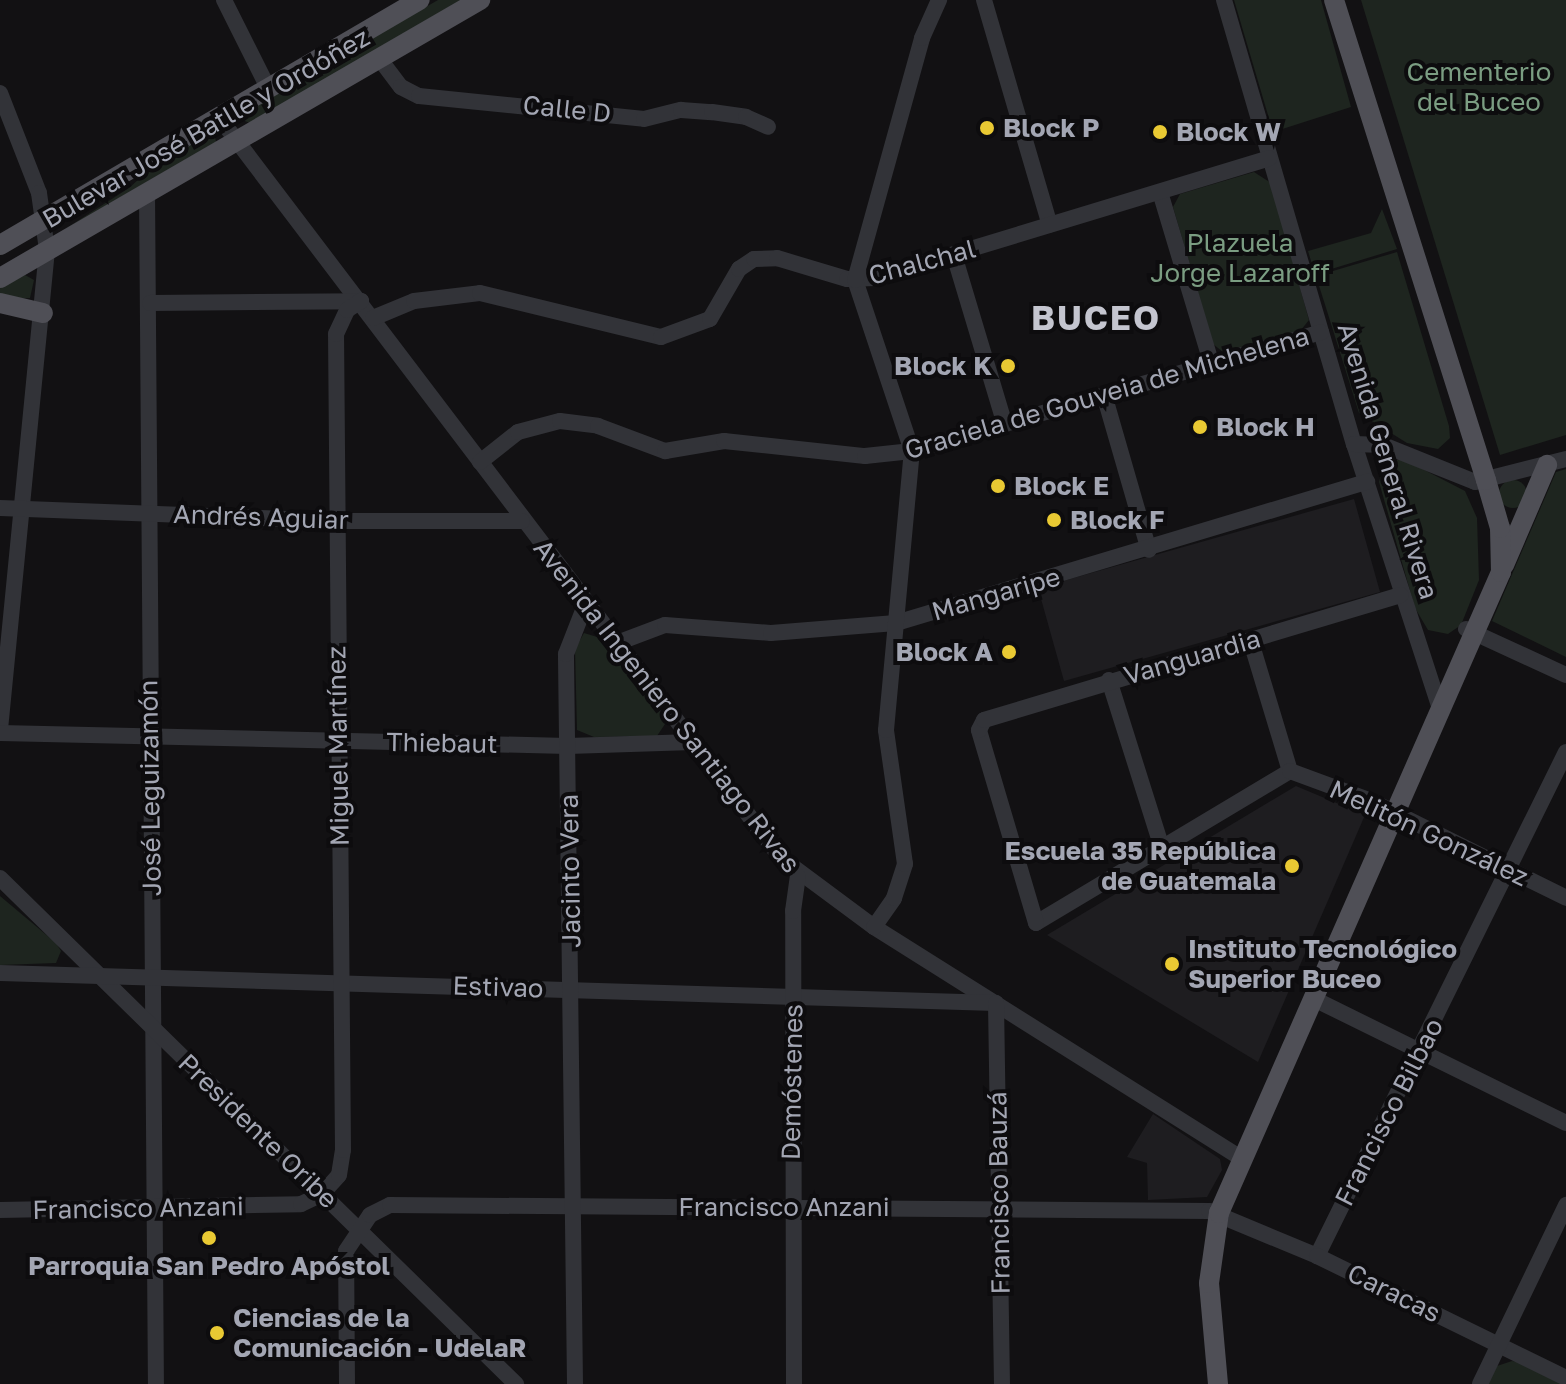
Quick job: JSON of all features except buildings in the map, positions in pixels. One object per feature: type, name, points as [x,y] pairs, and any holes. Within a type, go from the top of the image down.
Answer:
[{"type":"main road","name":"Bulevar José Batlle y Ordóñez","points":[[0,245],[420,0]]},
{"type":"main road","name":"Bulevar José Batlle y Ordóñez","points":[[0,278],[480,0]]},
{"type":"main road","name":"Avenida General Rivera","points":[[1218,1384],[1209,1283],[1219,1213],[1394,814],[1448,685],[1446,674],[1501,572],[1500,528],[1446,387],[1449,375],[1334,0]]},
{"type":"main road","points":[[0,303],[43,313]]},
{"type":"main road","points":[[1501,572],[1557,462]]},
{"type":"main road","name":"Avenida General Rivera","points":[[1471,632],[1484,588],[1490,551],[1481,481]]},
{"type":"street","points":[[224,0],[268,88]]},
{"type":"street","points":[[984,0],[1050,225]]},
{"type":"street","name":"Avenida General Rivera","points":[[1224,0],[1354,444],[1439,706]]},
{"type":"street","points":[[874,927],[894,898],[905,864],[886,730],[912,451],[855,280],[937,2]]},
{"type":"street","name":"Calle D","points":[[379,58],[401,87],[419,96],[644,119],[681,110],[712,112],[746,117],[768,127]]},
{"type":"street","points":[[0,93],[39,193],[47,250],[0,731]]},
{"type":"street","name":"Avenida Ingeniero Santiago Rivas","points":[[218,116],[361,301],[522,521],[798,876],[1242,1159]]},
{"type":"street","name":"Chalchal","points":[[373,318],[414,301],[480,293],[661,337],[710,319],[739,269],[754,259],[777,258],[855,280],[954,255],[1269,158]]},
{"type":"street","name":"José Leguizamón","points":[[147,192],[150,303],[148,735],[156,1384]]},
{"type":"street","points":[[1160,192],[1212,365]]},
{"type":"street","points":[[954,255],[1005,425]]},
{"type":"street","points":[[150,303],[361,301]]},
{"type":"street","name":"Miguel Martínez","points":[[322,1194],[342,1163],[334,521],[336,334],[347,310],[361,301]]},
{"type":"street","name":"Graciela de Gouveia de Michelena","points":[[480,462],[518,432],[560,421],[598,426],[665,451],[724,441],[865,456],[912,451],[1105,398],[1321,332]]},
{"type":"street","points":[[1105,398],[1149,550]]},
{"type":"street","points":[[1354,444],[1383,445],[1481,481],[1557,462]]},
{"type":"street","name":"Mangaripe","points":[[617,643],[665,625],[771,633],[896,623],[1149,550],[1367,482]]},
{"type":"street","name":"Andrés Aguiar","points":[[0,508],[334,521],[522,521]]},
{"type":"street","name":"Vanguardia","points":[[1163,851],[1036,923],[979,730],[984,720],[1109,680],[1251,642],[1401,595]]},
{"type":"street","name":"Jacinto Vera","points":[[575,1384],[567,644],[586,603]]},
{"type":"street","points":[[1471,632],[1566,675]]},
{"type":"street","points":[[1109,680],[1163,851],[1290,771],[1251,642]]},
{"type":"street","name":"Thiebaut","points":[[0,731],[568,746],[693,742]]},
{"type":"street","name":"Francisco Bilbao","points":[[1317,1256],[1566,752]]},
{"type":"street","name":"Melitón González","points":[[1290,771],[1394,814],[1566,898]]},
{"type":"street","name":"Demóstenes","points":[[794,1384],[791,1207],[793,995],[798,876]]},
{"type":"street","name":"Presidente Oribe","points":[[0,878],[516,1384]]},
{"type":"street","name":"Estivao","points":[[0,973],[996,1003]]},
{"type":"street","points":[[1314,999],[1566,1123]]},
{"type":"street","name":"Francisco Bauzá","points":[[996,1003],[1002,1384]]},
{"type":"street","name":"Francisco Anzani","points":[[0,1210],[301,1204],[322,1194]]},
{"type":"street","name":"Francisco Anzani","points":[[358,1228],[376,1210],[390,1205],[998,1207],[1219,1213]]},
{"type":"street","points":[[1480,1384],[1566,1205]]},
{"type":"street","name":"Caracas","points":[[1219,1213],[1317,1256],[1566,1378]]},
{"type":"street","points":[[347,1384],[345,1261],[358,1228]]},
{"type":"shaded area","points":[[1354,499],[1380,592],[1064,681],[1038,588]]},
{"type":"shaded area","points":[[1296,786],[1365,815],[1258,1062],[1047,935]]},
{"type":"shaded area","points":[[1153,1114],[1220,1159],[1222,1170],[1207,1197],[1148,1200],[1147,1163],[1127,1157]]},
{"type":"green space","points":[[438,0],[461,0],[250,123],[242,120],[244,112]]},
{"type":"green space","points":[[1234,0],[1321,0],[1351,107],[1273,132]]},
{"type":"green space","name":"Cementerio del Buceo","points":[[1361,0],[1566,0],[1566,435],[1500,455]]},
{"type":"green space","points":[[214,131],[216,142],[65,229],[129,188],[159,161]]},
{"type":"green space","name":"Plazuela Jorge Lazaroff","points":[[1254,172],[1271,183],[1309,320],[1301,330],[1223,352],[1213,344],[1173,207],[1180,194]]},
{"type":"green space","points":[[1382,209],[1397,249],[1315,274],[1308,251],[1371,233]]},
{"type":"green space","points":[[1397,252],[1449,426],[1450,438],[1438,449],[1407,443],[1359,413],[1316,276]]},
{"type":"green space","points":[[25,275],[34,280],[30,298],[0,300],[0,288]]},
{"type":"green space","points":[[1396,460],[1405,460],[1465,491],[1477,518],[1479,580],[1461,625],[1448,634],[1428,630],[1415,608],[1379,482],[1383,467]]},
{"type":"green space","points":[[1566,469],[1566,657],[1492,621],[1556,472]]},
{"type":"green space","points":[[1513,480],[1523,484],[1527,494],[1523,504],[1513,508],[1503,504],[1499,494],[1503,484]]},
{"type":"green space","points":[[584,633],[607,640],[664,715],[665,724],[657,736],[594,737],[577,730],[575,649]]},
{"type":"green space","points":[[0,896],[56,943],[61,951],[56,963],[0,965]]},
{"type":"green space","points":[[1512,1361],[1562,1384],[1488,1384],[1497,1366]]},
{"type":"place","name":"Block P","points":[[987,128]]},
{"type":"place","name":"Block W","points":[[1160,132]]},
{"type":"place","name":"Block K","points":[[1008,366]]},
{"type":"place","name":"Block H","points":[[1200,427]]},
{"type":"place","name":"Block E","points":[[998,486]]},
{"type":"place","name":"Block F","points":[[1054,520]]},
{"type":"place","name":"Block A","points":[[1009,652]]},
{"type":"place","name":"Escuela 35 República de Guatemala","points":[[1292,866]]},
{"type":"place","name":"Instituto Tecnológico Superior Buceo","points":[[1172,964]]},
{"type":"place","name":"Parroquia San Pedro Apóstol","points":[[209,1238]]},
{"type":"place","name":"Ciencias de la Comunicación - UdelaR","points":[[217,1333]]},
{"type":"district","name":"BUCEO","points":[[1096,318]]}]
